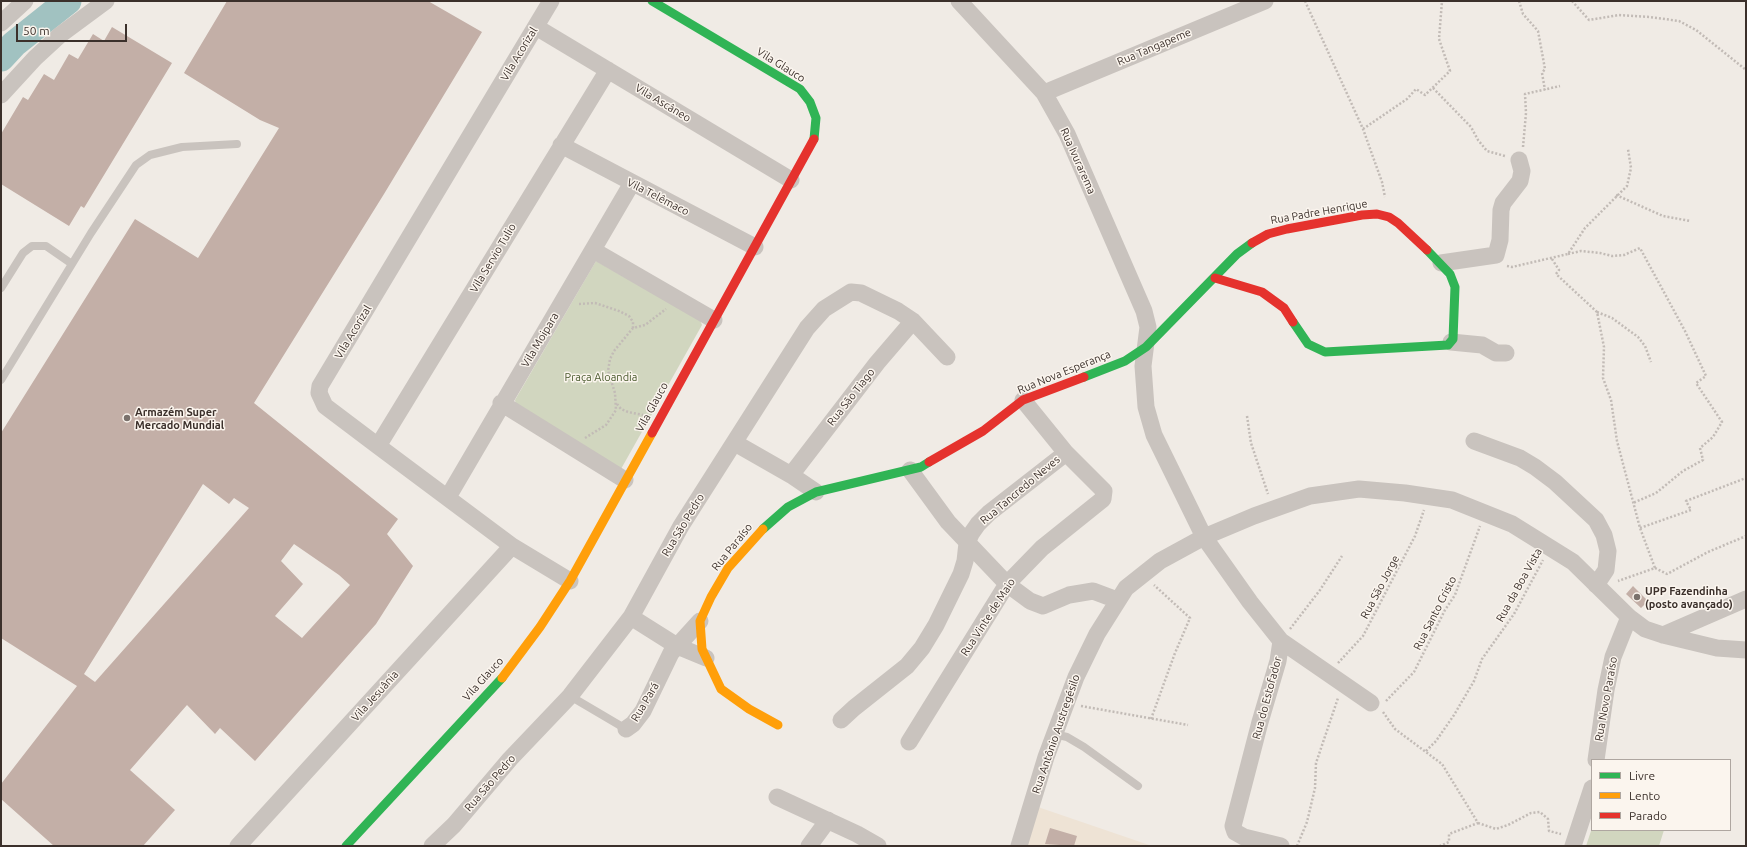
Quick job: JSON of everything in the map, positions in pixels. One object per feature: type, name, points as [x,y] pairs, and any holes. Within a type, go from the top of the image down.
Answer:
[{"type":"street","points":[[1,23],[25,1]]},
{"type":"street","points":[[1,94],[35,58],[60,35],[106,1]]},
{"type":"street","name":"Vila Acorizal","points":[[551,1],[320,386],[319,393],[325,406],[378,446],[512,546],[570,581]]},
{"type":"street","name":"Vila Glauco","points":[[346,846],[510,667],[540,627],[570,581],[813,142],[816,131],[816,118],[810,102],[800,89],[652,1]]},
{"type":"street","name":"Rua Ivurarema","points":[[959,1],[1044,94],[1067,134],[1144,311],[1148,326],[1143,366],[1146,407],[1154,434],[1204,537],[1254,608],[1281,641],[1375,705]]},
{"type":"street","name":"Rua Tangapeme","points":[[1044,94],[1265,1]]},
{"type":"street","name":"Vila Ascâneo","points":[[536,27],[791,180]]},
{"type":"street","name":"Vila Servio Tulio","points":[[378,446],[608,70]]},
{"type":"street","name":"Vila Telêmaco","points":[[561,145],[755,247]]},
{"type":"street","points":[[1441,263],[1496,255],[1500,240],[1501,210],[1503,203],[1520,181],[1522,171],[1519,160]]},
{"type":"street","name":"Vila Moipara","points":[[448,497],[501,403],[559,308],[632,183]]},
{"type":"street","name":"Rua Padre Henrique","points":[[1146,347],[1237,254],[1249,244],[1268,234],[1362,215],[1376,214],[1388,217],[1398,223],[1441,263],[1450,274],[1455,287],[1451,342]]},
{"type":"street","points":[[593,250],[714,320]]},
{"type":"street","points":[[1215,278],[1262,292],[1274,300],[1284,308],[1308,344],[1320,350],[1341,351],[1442,346],[1451,342],[1482,345],[1496,353],[1506,353]]},
{"type":"street","name":"Rua São Pedro","points":[[432,846],[454,825],[510,759],[570,696],[631,617],[681,526],[807,328],[824,309],[851,292],[861,293],[898,311],[913,321],[947,357]]},
{"type":"street","name":"Rua São Tiago","points":[[791,475],[878,363],[913,321]]},
{"type":"street","name":"Rua Nova Esperança","points":[[910,470],[934,461],[983,431],[1023,400],[1125,361],[1146,347]]},
{"type":"street","points":[[1023,400],[1066,453]]},
{"type":"street","points":[[501,403],[625,480]]},
{"type":"street","points":[[1474,441],[1520,458],[1535,467],[1555,482],[1596,520],[1604,535],[1608,551],[1606,570],[1597,586]]},
{"type":"street","points":[[735,443],[791,475],[816,492]]},
{"type":"street","name":"Rua Vinte de Maio","points":[[908,742],[1007,584],[1042,548],[1102,502],[1104,491],[1066,453]]},
{"type":"street","name":"Rua Tancredo Neves","points":[[841,720],[903,670],[922,648],[936,625],[961,574],[970,534],[989,513],[1066,453]]},
{"type":"street","points":[[910,470],[948,522],[967,543],[1007,584],[1030,601],[1043,606],[1069,595],[1093,591],[1117,600]]},
{"type":"street","name":"Rua Paraíso","points":[[778,725],[749,709],[721,689],[702,649],[700,621],[711,597],[728,568],[766,525],[788,506],[816,492],[910,470]]},
{"type":"street","name":"Rua Antônio Austregésilo","points":[[1019,846],[1054,734],[1065,704],[1093,641],[1117,600],[1126,588],[1160,561],[1204,537],[1310,496],[1359,489],[1452,500],[1512,524],[1573,562],[1629,617],[1645,629],[1663,635],[1717,648],[1746,650]]},
{"type":"street","name":"Vila Jesuânia","points":[[238,846],[512,546]]},
{"type":"street","points":[[1663,635],[1746,599]]},
{"type":"street","points":[[631,617],[677,646],[706,658]]},
{"type":"street","name":"Rua Novo Paraíso","points":[[1596,759],[1606,690],[1612,664],[1621,635],[1629,617]]},
{"type":"street","name":"Rua Pará","points":[[626,729],[633,724],[643,711],[671,652],[700,621]]},
{"type":"street","name":"Rua do Estofador","points":[[1240,838],[1233,826],[1260,722],[1278,661],[1281,641]]},
{"type":"street","points":[[1574,844],[1591,791]]},
{"type":"street","points":[[777,797],[828,820],[878,846]]},
{"type":"street","points":[[809,846],[828,820]]},
{"type":"street","points":[[1240,838],[1281,846]]},
{"type":"lane","points":[[1,380],[72,264],[136,165],[150,155],[182,147],[236,144]]},
{"type":"lane","points":[[1,288],[23,253],[32,246],[46,246],[72,264]]},
{"type":"lane","name":"Rua Pará","points":[[570,696],[626,729]]},
{"type":"lane","points":[[1054,734],[1067,737],[1084,747],[1138,786]]},
{"type":"path","points":[[1305,1],[1363,129],[1382,182],[1388,217]]},
{"type":"path","points":[[1363,129],[1407,99],[1416,89],[1425,95],[1450,71],[1440,39],[1442,1]]},
{"type":"path","points":[[1519,1],[1523,14],[1538,31],[1546,69],[1542,73],[1545,90]]},
{"type":"path","points":[[1572,1],[1589,20],[1619,15],[1650,16],[1679,21],[1696,30],[1746,70]]},
{"type":"path","points":[[1433,88],[1470,127],[1487,151],[1519,160],[1526,113],[1525,94],[1560,86]]},
{"type":"path","points":[[1568,254],[1585,228],[1616,195],[1627,186],[1631,168],[1628,149]]},
{"type":"path","points":[[1616,195],[1663,216],[1690,221]]},
{"type":"path","points":[[1505,265],[1512,267],[1552,259],[1581,251],[1600,252],[1612,256],[1624,255],[1640,248],[1685,330],[1706,376],[1696,383],[1722,422],[1713,438],[1700,448],[1703,460],[1682,471],[1656,493],[1633,503]]},
{"type":"path","points":[[1552,259],[1559,270],[1556,274],[1597,312],[1612,318],[1629,329],[1645,346],[1651,362]]},
{"type":"path","points":[[573,448],[580,441],[606,425],[616,410],[616,404],[608,371],[610,359],[619,344],[633,328],[644,325],[659,316],[675,297]]},
{"type":"path","points":[[559,308],[574,304],[595,304],[608,306],[629,316],[633,322],[633,328]]},
{"type":"path","points":[[1597,312],[1604,347],[1603,378],[1611,400],[1617,441],[1640,528],[1655,568],[1667,574],[1708,552],[1746,536]]},
{"type":"path","points":[[616,404],[621,409],[628,412],[648,416],[658,421]]},
{"type":"path","points":[[1247,416],[1251,443],[1274,509]]},
{"type":"path","points":[[1640,528],[1691,510],[1686,501],[1746,478]]},
{"type":"path","name":"Rua São Jorge","points":[[1328,674],[1363,636],[1415,536],[1429,497]]},
{"type":"path","name":"Rua Santo Cristo","points":[[1375,705],[1398,690],[1414,672],[1445,610],[1455,594],[1486,514]]},
{"type":"path","name":"Rua da Boa Vista","points":[[1426,751],[1454,715],[1474,681],[1482,658],[1514,614],[1550,547]]},
{"type":"path","name":"Rua do Estofador","points":[[1281,641],[1320,590],[1342,556]]},
{"type":"path","points":[[1597,586],[1655,568]]},
{"type":"path","points":[[1143,573],[1164,595],[1190,618],[1175,653],[1151,719]]},
{"type":"path","points":[[1297,846],[1308,822],[1315,788],[1316,763],[1343,684]]},
{"type":"path","points":[[1065,704],[1188,725]]},
{"type":"path","points":[[1375,705],[1395,729],[1442,764],[1478,824]]},
{"type":"path","points":[[1440,846],[1450,842],[1449,834],[1478,824],[1496,829],[1508,825],[1531,813],[1540,812],[1548,819],[1549,831],[1558,831],[1562,836],[1574,844]]},
{"type":"green space","name":"Praça Aloandia","points":[[596,261],[700,320],[702,325],[621,469],[516,405],[515,400]]},
{"type":"green space","points":[[1591,831],[1664,831],[1659,846],[1586,846]]},
{"type":"shaded area","points":[[1035,806],[1152,846],[1023,846]]},
{"type":"building","points":[[227,1],[428,1],[482,32],[384,194],[254,403],[398,519],[387,534],[413,566],[376,624],[255,761],[220,728],[215,734],[187,705],[130,770],[175,810],[143,846],[54,846],[1,799],[1,784],[77,686],[1,638],[1,433],[135,219],[198,258],[279,128],[260,120],[184,73]],"holes":[[[203,484],[229,504],[234,498],[249,508],[95,682],[84,674]],[[294,544],[339,575],[350,585],[302,638],[275,616],[303,584],[281,561]]]},
{"type":"building","points":[[112,27],[172,63],[84,208],[81,206],[69,226],[1,184],[1,134],[23,97],[28,100],[44,74],[54,80],[69,54],[78,59],[93,34],[104,41]]},
{"type":"building","name":"UPP Fazendinha (posto avançado)","points":[[1633,586],[1648,601],[1641,608],[1626,594]]},
{"type":"building","points":[[1050,828],[1077,836],[1074,846],[1045,844]]},
{"type":"waterway","points":[[1,58],[14,44],[68,1]]},
{"type":"traffic: fast","points":[[652,1],[800,89],[810,102],[816,118],[814,139]]},
{"type":"traffic: fast","points":[[1084,377],[1125,361],[1146,347],[1237,254],[1252,243]]},
{"type":"traffic: fast","points":[[1293,322],[1308,344],[1325,352],[1448,345],[1453,339],[1455,287],[1450,274],[1427,250]]},
{"type":"traffic: fast","points":[[763,529],[788,507],[816,492],[921,467],[929,462]]},
{"type":"traffic: fast","points":[[346,846],[502,678]]},
{"type":"traffic: slow","points":[[502,678],[540,627],[570,581],[652,433]]},
{"type":"traffic: slow","points":[[763,529],[728,568],[711,597],[700,621],[702,649],[721,689],[749,709],[778,725]]},
{"type":"traffic: jam","points":[[652,433],[814,139]]},
{"type":"traffic: jam","points":[[1252,243],[1268,234],[1287,229],[1362,215],[1377,214],[1389,217],[1398,223],[1427,250]]},
{"type":"traffic: jam","points":[[1215,278],[1262,292],[1284,308],[1293,322]]},
{"type":"traffic: jam","points":[[929,462],[983,431],[1023,400],[1084,377]]},
{"type":"place","name":"Armazém Super Mercado Mundial","points":[[127,418]]},
{"type":"place","name":"UPP Fazendinha (posto avançado)","points":[[1637,597]]}]
